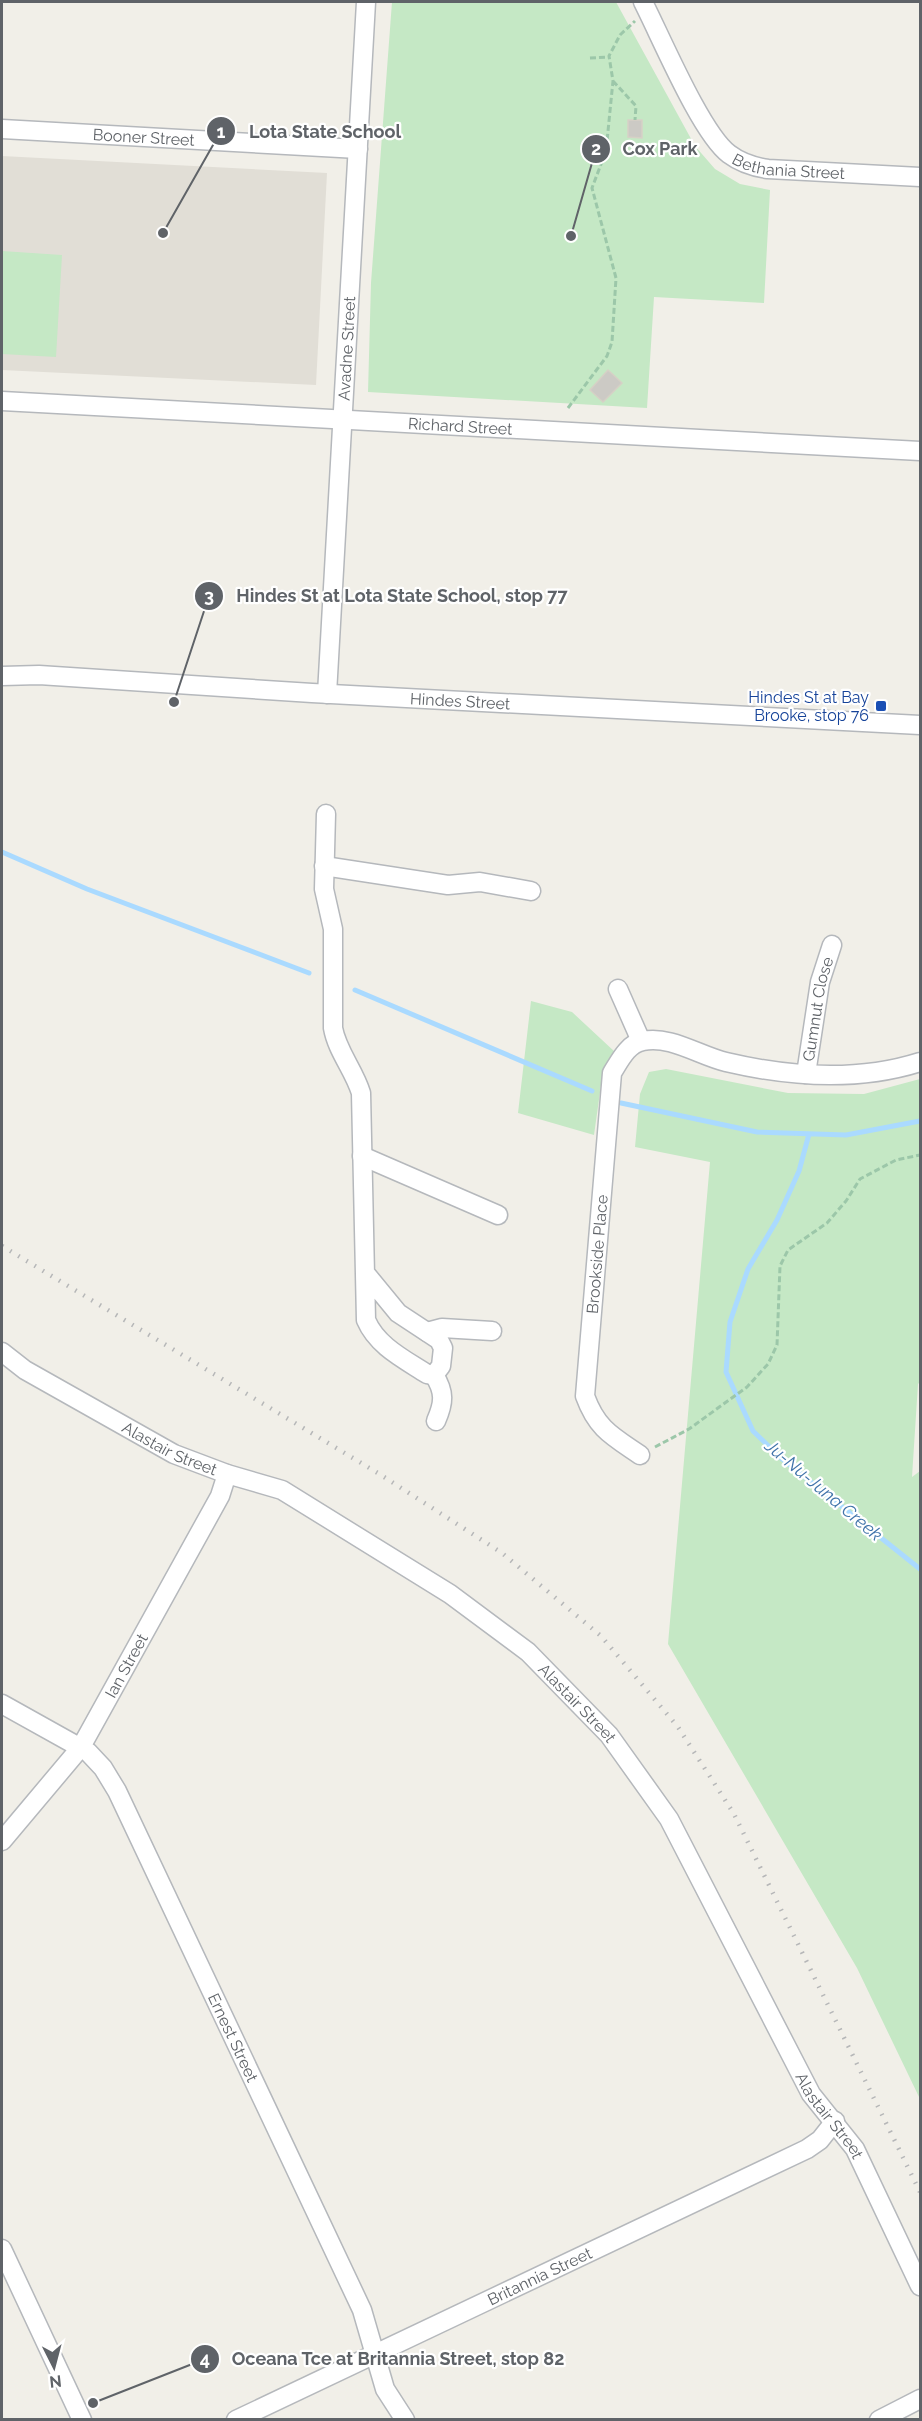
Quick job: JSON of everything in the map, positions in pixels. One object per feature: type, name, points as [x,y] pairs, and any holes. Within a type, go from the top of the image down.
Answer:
[{"type":"street","name":"Avadne Street","points":[[327,694],[366,2]]},
{"type":"street","name":"Bethania Street","points":[[643,2],[708,130],[728,154],[751,166],[768,169],[921,177]]},
{"type":"street","name":"Booner Street","points":[[2,129],[358,149]]},
{"type":"street","name":"Richard Street","points":[[2,400],[921,451]]},
{"type":"street","name":"Hindes Street","points":[[2,676],[39,675],[327,694],[921,725]]},
{"type":"street","points":[[326,814],[324,889],[333,929],[333,1028],[335,1040],[356,1077],[361,1092],[366,1320],[371,1331],[392,1350],[427,1374],[435,1375]]},
{"type":"street","points":[[324,866],[448,885],[480,882],[531,891]]},
{"type":"street","name":"Gumnut Close","points":[[806,1074],[820,982],[832,945]]},
{"type":"street","points":[[618,989],[641,1041],[661,1041],[726,1062],[835,1077],[896,1070],[921,1062]]},
{"type":"street","name":"Brookside Place","points":[[640,1455],[602,1429],[592,1415],[585,1396],[612,1073],[626,1052],[641,1041]]},
{"type":"street","points":[[362,1156],[498,1215]]},
{"type":"street","points":[[366,1274],[398,1313],[440,1340],[443,1348],[441,1366],[435,1375]]},
{"type":"street","points":[[427,1332],[442,1328],[492,1331]]},
{"type":"street","name":"Alastair Street","points":[[2,1352],[25,1370],[174,1454],[227,1474],[282,1490],[450,1594],[528,1652],[609,1736],[669,1819],[811,2094],[835,2121],[855,2149],[921,2286]]},
{"type":"street","points":[[435,1375],[443,1389],[442,1407],[436,1421]]},
{"type":"street","name":"Ian Street","points":[[2,1841],[81,1747],[220,1496],[227,1474]]},
{"type":"street","name":"Ernest Street","points":[[2,1704],[81,1747],[104,1768],[362,2310],[385,2389],[405,2420]]},
{"type":"street","name":"Britannia Street","points":[[236,2420],[807,2149],[820,2140],[835,2121]]},
{"type":"street","points":[[2,2249],[82,2420]]},
{"type":"street","points":[[879,2420],[921,2399]]},
{"type":"path","points":[[568,408],[607,356],[612,342],[616,278],[592,188],[606,151],[613,81],[609,57],[615,42],[636,20]]},
{"type":"path","points":[[590,58],[609,57]]},
{"type":"path","points":[[613,81],[636,106],[635,120]]},
{"type":"path","points":[[640,1455],[689,1429],[747,1387],[768,1364],[777,1345],[780,1266],[788,1250],[827,1223],[857,1183],[896,1160],[921,1155]]},
{"type":"shaded area","points":[[2,156],[327,173],[316,385],[2,370]]},
{"type":"green space","points":[[392,2],[616,2],[695,146],[715,169],[740,184],[770,190],[764,303],[654,297],[647,408],[368,392],[371,283]]},
{"type":"green space","points":[[2,251],[62,255],[56,357],[2,354]]},
{"type":"green space","points":[[531,1001],[572,1012],[615,1052],[603,1071],[594,1135],[518,1113]]},
{"type":"green space","points":[[666,1069],[788,1093],[864,1094],[920,1079],[920,1382],[918,1384],[912,1477],[920,1471],[920,2099],[857,1968],[668,1644],[710,1162],[635,1147],[640,1094],[649,1072]]},
{"type":"building","points":[[628,120],[642,120],[642,138],[628,137]]},
{"type":"building","points":[[608,370],[622,383],[603,402],[590,390]]},
{"type":"waterway","points":[[2,852],[87,889],[309,973]]},
{"type":"waterway","points":[[355,990],[592,1091]]},
{"type":"waterway","points":[[621,1103],[757,1132],[846,1135],[920,1121]]},
{"type":"waterway","name":"Ju-Nu-Juna Creek","points":[[809,1134],[799,1171],[777,1220],[748,1269],[730,1322],[726,1372],[753,1431],[781,1458],[920,1569]]},
{"type":"railway","points":[[2,1246],[381,1475],[502,1553],[601,1636],[678,1727],[734,1814],[920,2192]]},
{"type":"place","name":"Lota State School","points":[[163,233]]},
{"type":"place","name":"Cox Park","points":[[571,236]]},
{"type":"place","name":"Hindes St at Lota State School, stop 77","points":[[174,702]]},
{"type":"place","name":"Hindes St at Bay Brooke, stop 76","points":[[881,706]]},
{"type":"place","name":"Oceana Tce at Britannia Street, stop 82","points":[[93,2403]]}]
